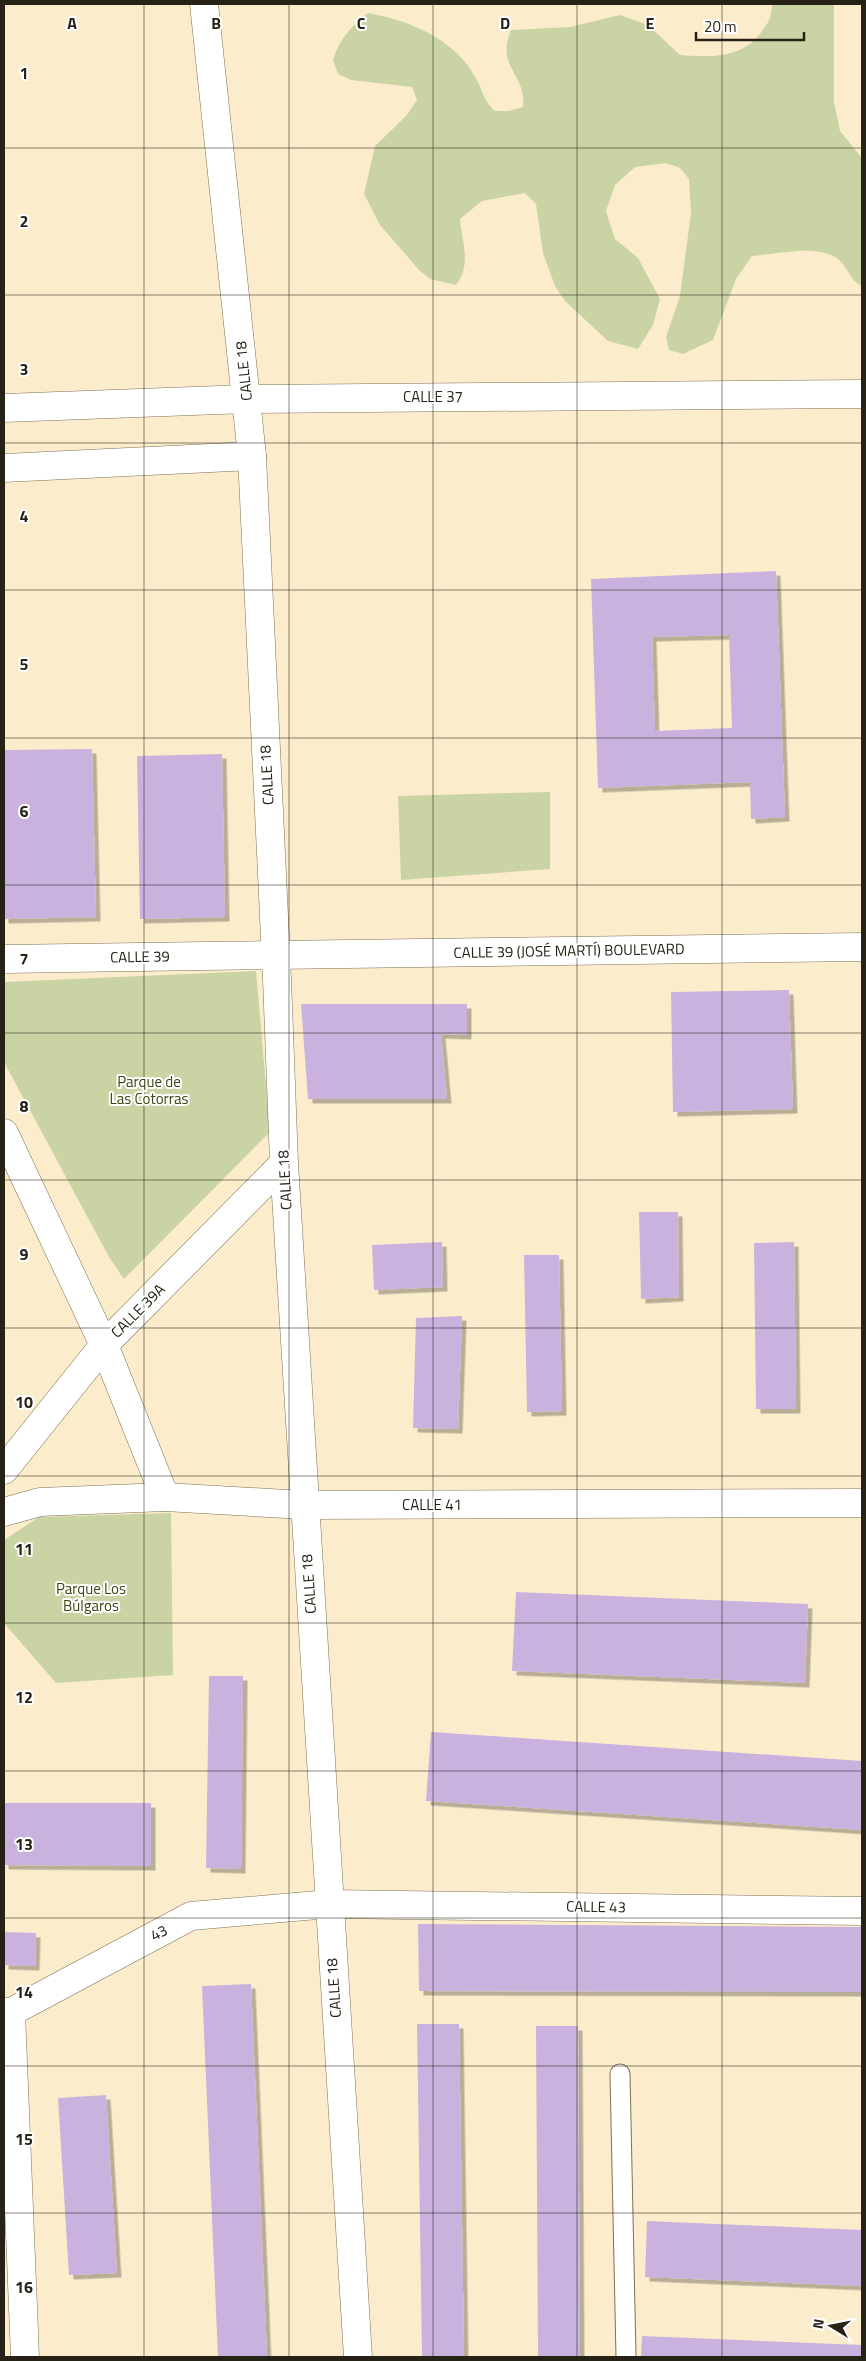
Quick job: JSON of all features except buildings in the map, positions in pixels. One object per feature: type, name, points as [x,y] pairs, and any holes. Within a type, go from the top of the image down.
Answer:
[{"type":"street","name":"CALLE 18","points":[[204,4],[252,456],[284,1163],[358,2357]]},
{"type":"street","name":"CALLE 37","points":[[4,408],[247,399],[862,394]]},
{"type":"street","points":[[4,468],[252,456]]},
{"type":"street","name":"CALLE 39 (JOSÉ MARTÍ) BOULEVARD","points":[[276,956],[862,947]]},
{"type":"street","name":"CALLE 39","points":[[4,959],[276,956]]},
{"type":"street","points":[[4,1133],[104,1345],[165,1497]]},
{"type":"street","name":"CALLE 39A","points":[[4,1470],[104,1345],[284,1163]]},
{"type":"street","name":"CALLE 41","points":[[4,1512],[40,1502],[165,1497],[304,1505],[862,1504]]},
{"type":"street","name":"CALLE 43","points":[[329,1904],[862,1911]]},
{"type":"street","name":"43","points":[[8,2012],[191,1916],[329,1904]]},
{"type":"street","points":[[8,2012],[24,2357]]},
{"type":"lane","points":[[620,2074],[626,2357]]},
{"type":"green space","points":[[772,4],[834,4],[834,102],[840,131],[862,158],[862,286],[852,278],[839,260],[821,252],[798,251],[752,256],[736,279],[713,340],[683,354],[669,350],[666,337],[680,296],[691,213],[689,179],[680,168],[666,163],[635,167],[615,185],[606,211],[615,239],[638,258],[660,299],[653,325],[638,349],[608,341],[565,301],[555,286],[543,253],[536,204],[525,193],[482,201],[460,219],[465,261],[461,277],[456,285],[430,279],[419,270],[380,225],[364,194],[375,146],[407,115],[417,100],[412,87],[351,80],[338,74],[333,60],[339,46],[351,28],[368,13],[414,26],[442,41],[465,62],[491,107],[495,111],[508,111],[523,107],[521,86],[509,62],[507,53],[507,43],[511,30],[570,27],[620,15],[648,25],[680,55],[723,55],[743,49],[759,35],[770,17]]},
{"type":"green space","points":[[550,792],[550,869],[401,880],[398,796]]},
{"type":"green space","name":"Parque de Las Cotorras","points":[[256,971],[270,1132],[124,1279],[109,1257],[4,1062],[4,982]]},
{"type":"green space","name":"Parque Los Búlgaros","points":[[171,1513],[173,1675],[56,1683],[4,1623],[4,1540],[39,1517]]}]
